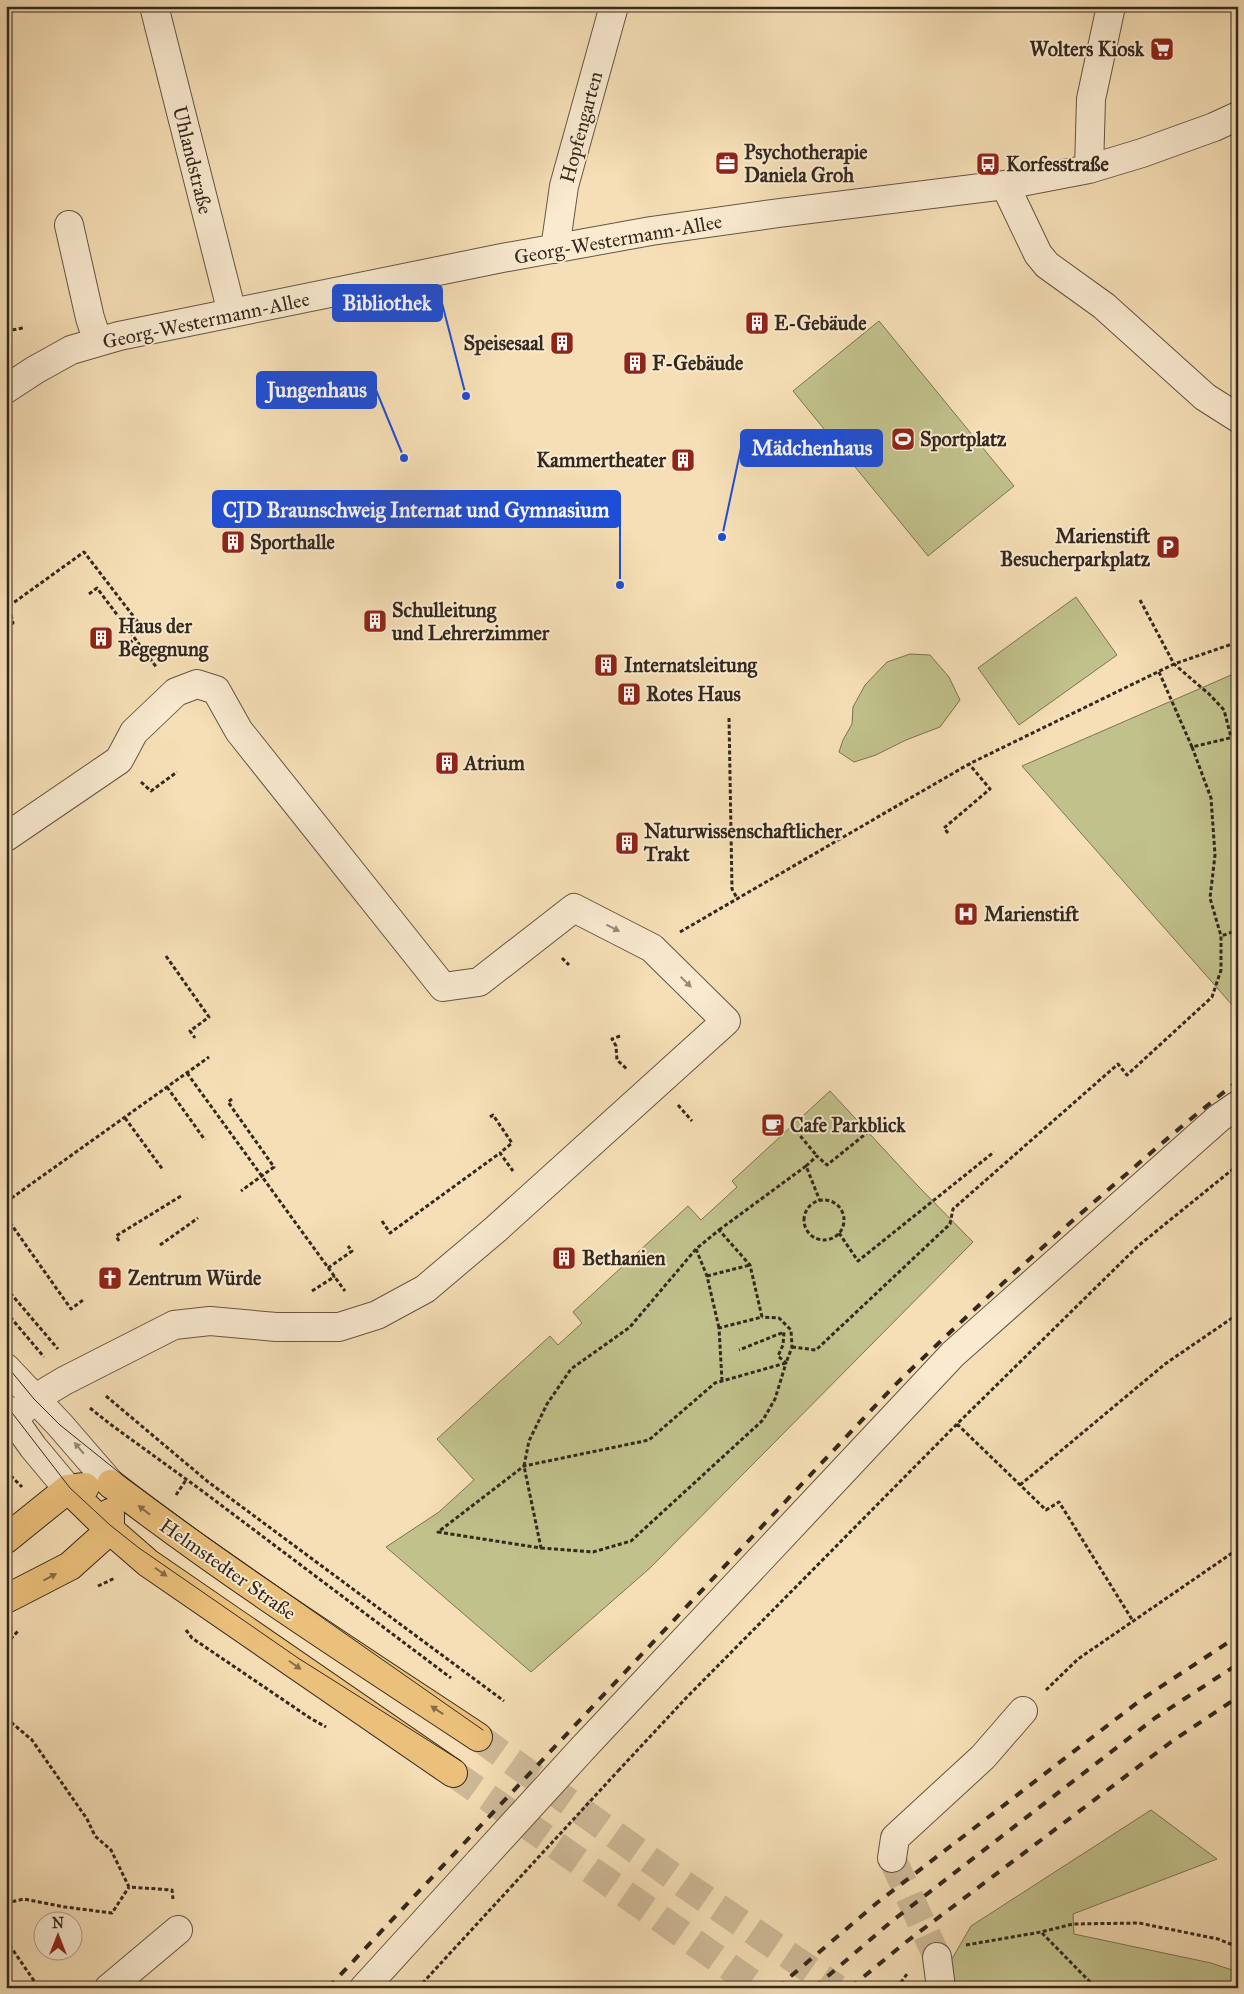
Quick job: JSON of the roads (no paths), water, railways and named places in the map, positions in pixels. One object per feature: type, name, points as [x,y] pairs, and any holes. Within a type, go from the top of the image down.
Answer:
[{"type":"main road","points":[[6,1539],[68,1489],[111,1484],[110,1530],[70,1566],[6,1598]]},
{"type":"main road","name":"Helmstedter Straße","points":[[111,1484],[171,1531],[260,1593],[478,1737]]},
{"type":"main road","name":"Helmstedter Straße","points":[[68,1489],[110,1530],[148,1563],[453,1773]]},
{"type":"street","name":"Uhlandstraße","points":[[154,6],[232,313]]},
{"type":"street","name":"Hopfengarten","points":[[555,248],[564,186],[614,6]]},
{"type":"street","points":[[1089,169],[1091,99],[1111,6]]},
{"type":"street","name":"Georg-Westermann-Allee","points":[[6,389],[34,370],[71,350],[98,342],[555,248],[651,231],[1005,185],[1089,169],[1142,154],[1238,116]]},
{"type":"street","points":[[1005,185],[1038,254],[1048,265],[1104,306],[1205,397],[1238,418]]},
{"type":"street","points":[[69,226],[90,318],[98,342]]},
{"type":"street","points":[[6,837],[119,760],[134,732],[176,692],[197,684],[216,690],[239,731],[443,987],[480,982],[574,908],[652,948],[726,1021],[496,1229],[425,1289],[377,1315],[339,1327],[276,1327],[210,1321],[174,1325],[64,1381],[10,1414]]},
{"type":"street","points":[[364,1988],[584,1747],[953,1354],[1219,1118],[1238,1105]]},
{"type":"street","name":"Helmstedter Straße","points":[[6,1368],[60,1425],[111,1484]]},
{"type":"street","name":"Helmstedter Straße","points":[[10,1414],[68,1489]]},
{"type":"street","points":[[892,1858],[895,1838],[984,1757],[1024,1711]]},
{"type":"street","points":[[109,1988],[178,1930]]},
{"type":"street","points":[[941,1988],[948,1952]]},
{"type":"tunnel","points":[[478,1737],[685,1885],[837,1988]]},
{"type":"tunnel","points":[[453,1773],[759,1988]]},
{"type":"tunnel","points":[[892,1858],[937,1957]]},
{"type":"tram line","points":[[6,1365],[34,1399],[60,1425],[126,1478],[483,1730]]},
{"type":"tram line","points":[[6,1405],[70,1488],[110,1525],[139,1548],[298,1658],[461,1761]]},
{"type":"railway","points":[[328,1988],[894,1386],[1070,1223],[1238,1081]]},
{"type":"railway","points":[[777,1988],[878,1902],[1142,1699],[1238,1636]]},
{"type":"railway","points":[[814,1988],[892,1921],[1155,1718],[1238,1664]]},
{"type":"railway","points":[[850,1988],[906,1942],[1171,1742],[1238,1697]]},
{"type":"place","name":"Wolters Kiosk","points":[[1162,49]]},
{"type":"place","name":"Psychotherapie Daniela Groh","points":[[727,163]]},
{"type":"place","name":"Korfesstraße","points":[[988,164]]},
{"type":"place","name":"E-Gebäude","points":[[757,323]]},
{"type":"place","name":"Speisesaal","points":[[562,343]]},
{"type":"place","name":"F-Gebäude","points":[[635,363]]},
{"type":"place","name":"Bibliothek","points":[[466,396]]},
{"type":"place","name":"Sportplatz","points":[[903,439]]},
{"type":"place","name":"Jungenhaus","points":[[404,458]]},
{"type":"place","name":"Kammertheater","points":[[683,460]]},
{"type":"place","name":"Mädchenhaus","points":[[722,537]]},
{"type":"place","name":"Sporthalle","points":[[233,542]]},
{"type":"place","name":"Marienstift Besucherparkplatz","points":[[1168,547]]},
{"type":"place","name":"CJD Braunschweig Internat und Gymnasium","points":[[620,585]]},
{"type":"place","name":"Schulleitung und Lehrerzimmer","points":[[375,621]]},
{"type":"place","name":"Haus der Begegnung","points":[[101,638]]},
{"type":"place","name":"Internatsleitung","points":[[606,665]]},
{"type":"place","name":"Rotes Haus","points":[[629,694]]},
{"type":"place","name":"Atrium","points":[[447,763]]},
{"type":"place","name":"Naturwissenschaftlicher Trakt","points":[[627,843]]},
{"type":"place","name":"Marienstift","points":[[966,914]]},
{"type":"place","name":"Cafe Parkblick","points":[[773,1125]]},
{"type":"place","name":"Bethanien","points":[[564,1258]]},
{"type":"place","name":"Zentrum Würde","points":[[110,1278]]}]
